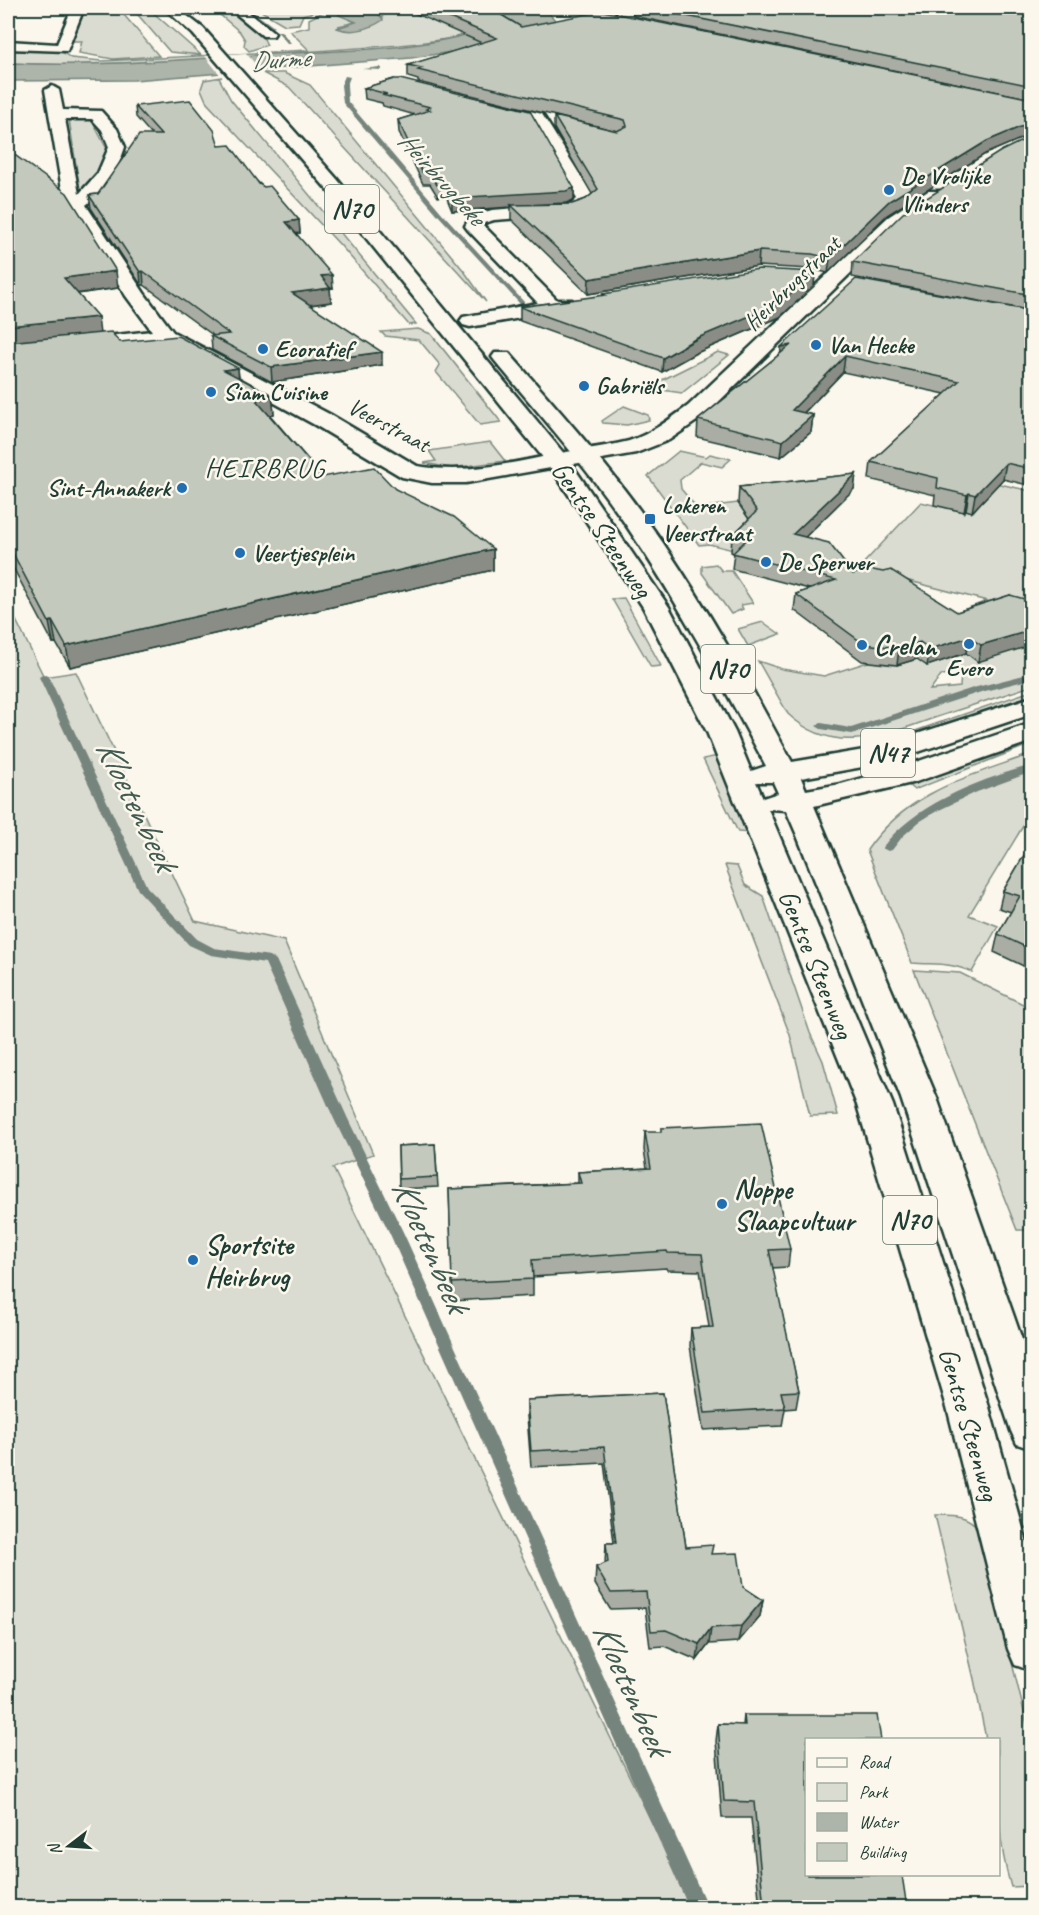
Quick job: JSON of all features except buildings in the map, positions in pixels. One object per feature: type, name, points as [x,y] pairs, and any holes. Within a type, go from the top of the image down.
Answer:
[{"type":"main road","points":[[8,45],[62,48],[78,8]]},
{"type":"main road","name":"N70","points":[[170,8],[226,53],[416,260]]},
{"type":"main road","name":"N70","points":[[188,8],[212,28],[226,53]]},
{"type":"main road","points":[[235,8],[268,33]]},
{"type":"main road","points":[[614,8],[599,15],[652,28]]},
{"type":"main road","name":"Gentse Steenweg","points":[[245,75],[558,461],[656,607],[721,732],[875,1105],[968,1407],[1032,1648]]},
{"type":"main road","name":"Veerstraat","points":[[52,90],[71,195],[136,296],[166,336],[322,420],[410,472],[457,477],[587,456]]},
{"type":"main road","points":[[469,101],[560,123]]},
{"type":"main road","points":[[58,115],[96,114],[110,129],[117,147],[112,164],[99,187],[77,204]]},
{"type":"main road","points":[[537,117],[586,202],[581,207],[567,210],[492,215],[477,220],[474,226],[552,306],[586,301]]},
{"type":"main road","name":"Heirbrugstraat","points":[[587,456],[636,446],[661,435],[696,411],[844,283],[894,221],[947,186]]},
{"type":"main road","points":[[810,277],[844,283]]},
{"type":"main road","name":"Gentse Steenweg","points":[[552,306],[466,316],[587,456],[630,514],[719,653],[791,787],[919,1098],[1032,1431]]},
{"type":"main road","points":[[8,353],[166,336]]},
{"type":"main road","name":"N47","points":[[791,787],[1032,705]]},
{"type":"main road","name":"N47","points":[[746,790],[893,779],[1032,731]]},
{"type":"green space","points":[[83,8],[118,8],[159,56],[113,59],[79,53],[82,41],[70,41]]},
{"type":"green space","points":[[132,8],[148,8],[201,55],[170,52]]},
{"type":"green space","points":[[212,8],[231,8],[260,31],[267,45],[249,51],[244,46],[245,40],[240,32]]},
{"type":"green space","points":[[256,8],[329,8],[303,15],[299,24],[285,25]]},
{"type":"green space","points":[[343,8],[407,8],[418,15],[453,8],[496,8],[507,19],[468,34],[400,45],[191,60],[71,65],[8,63],[8,47],[45,49],[62,52],[71,58],[102,61],[309,50],[290,31],[309,27],[309,19],[325,11]],"holes":[[[352,10],[370,11],[383,17],[364,29],[338,26],[356,22],[339,14]]]},
{"type":"green space","points":[[263,73],[284,73],[310,85],[464,271],[486,302],[289,87]]},
{"type":"green space","points":[[222,77],[219,78],[231,100],[416,324],[409,325],[342,247],[207,103],[201,89],[204,80]]},
{"type":"green space","points":[[69,119],[91,119],[108,151],[97,172],[80,191]]},
{"type":"green space","points":[[418,329],[431,334],[501,422],[480,425],[436,372],[440,365],[419,340],[385,336],[381,332]]},
{"type":"green space","points":[[718,352],[729,355],[682,393],[662,390],[654,384]]},
{"type":"green space","points":[[624,406],[648,415],[649,420],[627,425],[603,423],[602,421]]},
{"type":"green space","points":[[490,442],[505,461],[451,468],[424,463],[436,461],[429,451]]},
{"type":"green space","points":[[679,451],[706,457],[710,454],[731,459],[722,467],[701,462],[680,480],[681,489],[697,508],[738,503],[749,519],[733,550],[709,544],[699,545],[648,476]]},
{"type":"green space","points":[[991,482],[1031,491],[1031,621],[963,610],[987,601],[859,568],[921,502],[963,512],[966,510],[973,512]]},
{"type":"green space","points":[[716,564],[722,571],[732,571],[753,603],[741,605],[743,609],[731,614],[702,573],[702,566]]},
{"type":"green space","points":[[624,598],[661,666],[651,667],[612,599]]},
{"type":"green space","name":"Sportsite Heirbrug","points":[[8,604],[44,677],[76,672],[195,921],[284,941],[373,1154],[333,1168],[693,1907],[8,1907]]},
{"type":"green space","points":[[763,622],[780,634],[748,646],[738,629]]},
{"type":"green space","points":[[1031,644],[1031,686],[901,730],[862,739],[843,739],[825,736],[806,728],[788,714],[758,661],[782,669],[824,676],[868,662],[894,665],[917,657]],"holes":[[[961,673],[960,687],[930,690],[941,675]]]},
{"type":"green space","points":[[1031,691],[1031,695],[877,747],[872,744],[895,738]]},
{"type":"green space","points":[[1031,740],[1031,744],[914,790],[907,784]]},
{"type":"green space","points":[[1031,754],[1031,813],[969,915],[998,926],[972,972],[949,965],[912,963],[867,850],[901,813],[920,800],[962,779]]},
{"type":"green space","points":[[718,756],[751,833],[738,832],[703,759]]},
{"type":"green space","points":[[725,865],[737,866],[745,885],[763,896],[810,1033],[823,1061],[838,1115],[810,1116],[790,1035]]},
{"type":"green space","points":[[914,970],[960,973],[1031,1008],[1031,1230],[1017,1230]]},
{"type":"green space","points":[[935,1515],[954,1515],[965,1518],[979,1529],[1031,1740],[1031,1886],[1011,1887],[1006,1869],[1000,1832],[1000,1738],[986,1738]]},
{"type":"water","name":"Durme","points":[[496,8],[544,8],[557,22],[458,51],[411,58],[134,80],[8,81],[8,63],[132,62],[385,48],[419,44],[481,30],[507,19]]},
{"type":"water","points":[[352,10],[374,12],[383,20],[361,30],[349,31],[337,28],[356,22],[339,15],[340,12]]},
{"type":"pier","points":[[246,53],[262,72],[221,76],[205,56]]},
{"type":"waterway","points":[[246,8],[272,27]]},
{"type":"waterway","name":"Durme","points":[[279,32],[289,42]]},
{"type":"waterway","points":[[365,69],[380,69]]},
{"type":"waterway","name":"Heirbrugbeke","points":[[347,77],[344,85],[345,102],[440,214],[522,303]]},
{"type":"waterway","points":[[821,726],[852,731],[977,690],[1032,676]]},
{"type":"waterway","name":"Kloetenbeek","points":[[44,677],[142,888],[193,942],[211,951],[270,960],[341,1119],[397,1234],[699,1908]]},
{"type":"waterway","points":[[888,848],[900,833],[933,809],[974,790],[1032,768]]},
{"type":"place","name":"De Vrolijke Vlinders","points":[[889,190]]},
{"type":"place","name":"Van Hecke","points":[[816,345]]},
{"type":"place","name":"Ecoratief","points":[[263,349]]},
{"type":"place","name":"Gabriëls","points":[[584,386]]},
{"type":"place","name":"Siam Cuisine","points":[[211,392]]},
{"type":"place","name":"Sint-Annakerk","points":[[182,488]]},
{"type":"place","name":"Lokeren Veerstraat","points":[[650,519]]},
{"type":"place","name":"Veertjesplein","points":[[240,553]]},
{"type":"place","name":"De Sperwer","points":[[766,562]]},
{"type":"place","name":"Evero","points":[[969,644]]},
{"type":"place","name":"Crelan","points":[[862,645]]},
{"type":"place","name":"Noppe Slaapcultuur","points":[[722,1204]]},
{"type":"place","name":"Sportsite Heirbrug","points":[[193,1260]]},
{"type":"district","name":"HEIRBRUG","points":[[265,468]]}]
